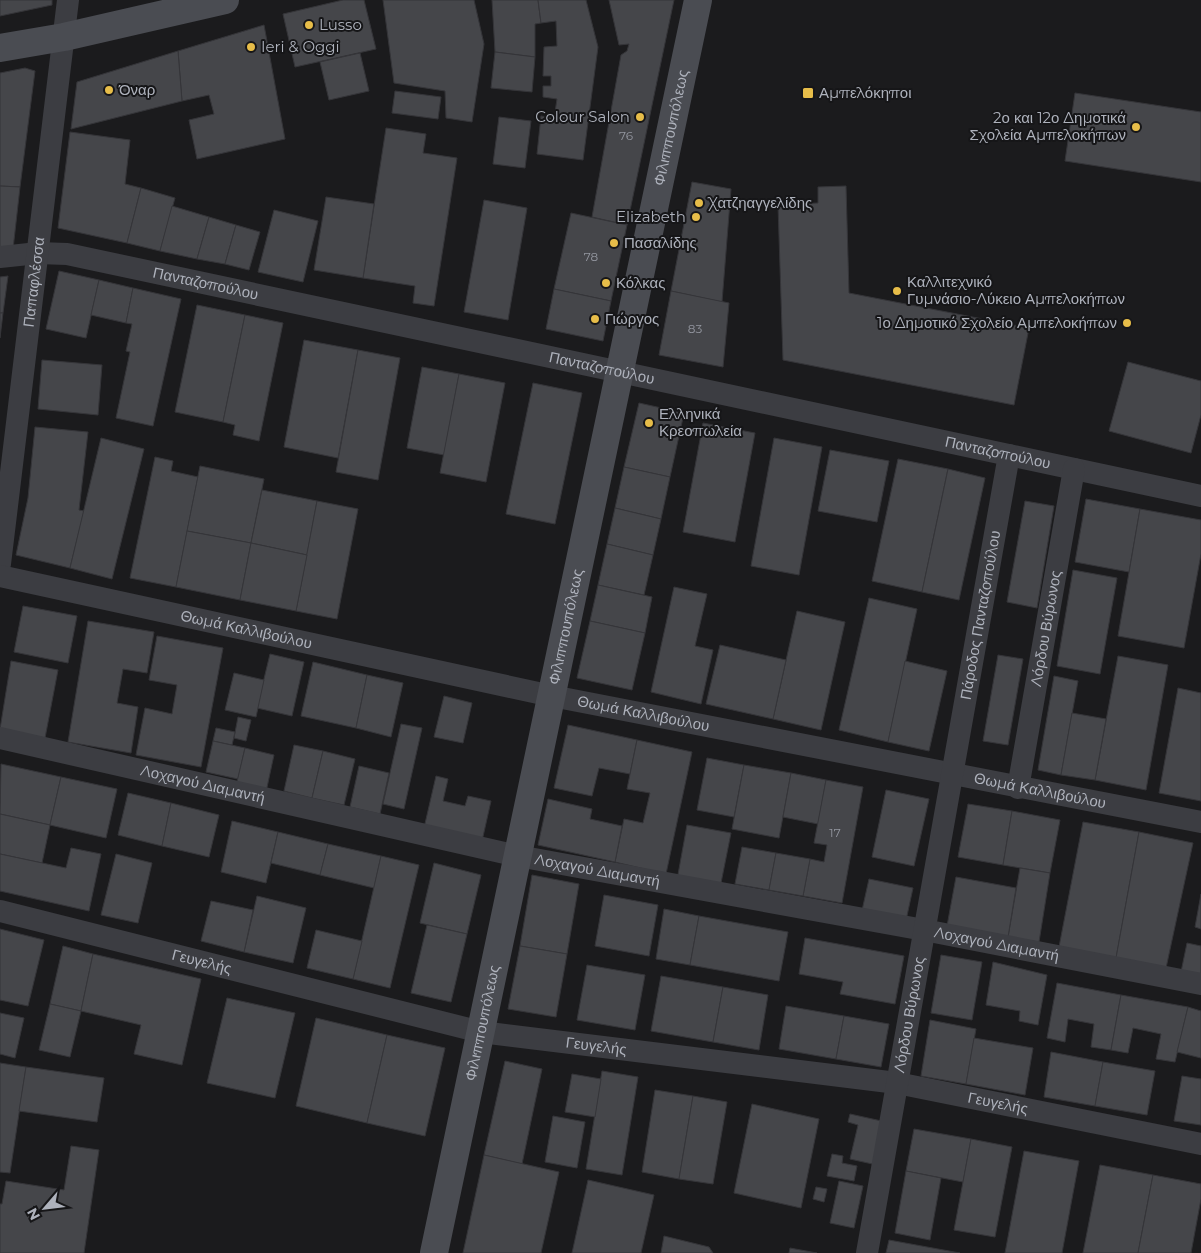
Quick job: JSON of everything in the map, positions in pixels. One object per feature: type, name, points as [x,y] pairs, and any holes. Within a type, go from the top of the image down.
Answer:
[{"type":"main road","points":[[0,48],[64,37],[225,0]]},
{"type":"main road","name":"Φιλιππουπόλεως","points":[[434,1253],[698,0]]},
{"type":"street","name":"Παπαφλέσσα","points":[[0,564],[68,0]]},
{"type":"street","name":"Πανταζοπούλου","points":[[0,257],[38,253],[67,254],[1201,496]]},
{"type":"street","name":"Πάροδος Πανταζοπούλου","points":[[952,775],[1009,455]]},
{"type":"street","name":"Λόρδου Βύρωνος","points":[[1018,788],[1074,469]]},
{"type":"street","name":"Θωμά Καλλιβούλου","points":[[0,576],[552,696],[1018,788],[1201,822]]},
{"type":"street","name":"Λοχαγού Διαμαντή","points":[[0,738],[518,856],[924,930],[1201,984]]},
{"type":"street","name":"Λόρδου Βύρωνος","points":[[867,1253],[952,775]]},
{"type":"street","name":"Γευγελής","points":[[0,911],[481,1032],[897,1083],[1201,1144]]},
{"type":"building","points":[[0,0],[52,0],[52,5],[0,16]]},
{"type":"building","points":[[343,0],[364,0],[376,49],[295,67],[283,14]]},
{"type":"building","points":[[383,0],[474,0],[484,44],[472,122],[446,118],[445,91],[394,83]]},
{"type":"building","points":[[492,0],[538,0],[541,23],[535,24],[535,57],[495,52]]},
{"type":"building","points":[[538,0],[586,0],[598,47],[583,160],[537,154],[541,116],[554,119],[557,99],[543,97],[543,86],[551,86],[551,76],[543,76],[544,47],[557,46],[556,21],[541,23]]},
{"type":"building","points":[[609,0],[674,0],[627,225],[592,217],[621,55],[627,51],[629,44],[619,45]]},
{"type":"building","points":[[264,25],[285,139],[197,159],[189,120],[214,114],[209,95],[182,101],[178,51]]},
{"type":"building","points":[[178,51],[182,101],[71,129],[77,82]]},
{"type":"building","points":[[495,52],[535,57],[532,92],[491,88]]},
{"type":"building","points":[[360,53],[369,91],[329,100],[320,62]]},
{"type":"building","points":[[25,68],[35,71],[20,187],[0,186],[0,73]]},
{"type":"building","points":[[395,91],[441,97],[438,119],[392,113]]},
{"type":"building","points":[[1075,93],[1201,112],[1201,182],[1065,161]]},
{"type":"building","points":[[499,117],[531,121],[525,168],[493,164]]},
{"type":"building","points":[[386,128],[426,134],[423,153],[457,158],[434,306],[413,303],[415,286],[363,278]]},
{"type":"building","points":[[70,132],[130,140],[125,184],[141,188],[127,243],[58,228]]},
{"type":"building","points":[[692,182],[731,189],[722,302],[671,291]]},
{"type":"building","points":[[0,186],[20,187],[13,249],[0,250]]},
{"type":"building","points":[[846,186],[849,293],[1029,328],[1014,405],[783,360],[778,205],[818,203],[818,187]]},
{"type":"building","points":[[141,188],[175,198],[160,251],[127,243]]},
{"type":"building","points":[[326,197],[374,204],[363,278],[314,270]]},
{"type":"building","points":[[484,200],[527,208],[508,320],[464,312]]},
{"type":"building","points":[[172,206],[209,217],[197,259],[160,251]]},
{"type":"building","points":[[274,210],[318,221],[303,282],[258,272]]},
{"type":"building","points":[[571,213],[627,225],[611,301],[554,289]]},
{"type":"building","points":[[209,217],[236,225],[225,264],[197,259]]},
{"type":"building","points":[[236,225],[260,232],[249,270],[225,264]]},
{"type":"building","points":[[59,271],[99,280],[86,338],[46,329]]},
{"type":"building","points":[[8,276],[3,313],[0,313],[0,277]]},
{"type":"building","points":[[99,280],[133,288],[126,323],[91,315]]},
{"type":"building","points":[[133,288],[181,299],[153,426],[116,418],[130,352],[126,351],[132,324],[126,323]]},
{"type":"building","points":[[554,289],[611,301],[603,341],[546,329]]},
{"type":"building","points":[[671,291],[729,303],[723,367],[659,355]]},
{"type":"building","points":[[197,305],[245,315],[223,422],[175,412]]},
{"type":"building","points":[[0,313],[3,313],[0,338]]},
{"type":"building","points":[[245,315],[283,323],[259,441],[233,435],[235,425],[223,422]]},
{"type":"building","points":[[304,340],[358,350],[338,458],[284,447]]},
{"type":"building","points":[[358,350],[400,358],[378,480],[336,472]]},
{"type":"building","points":[[42,360],[102,365],[98,415],[38,409]]},
{"type":"building","points":[[1128,362],[1201,381],[1201,415],[1191,453],[1109,431]]},
{"type":"building","points":[[422,367],[459,374],[444,455],[407,448]]},
{"type":"building","points":[[459,374],[505,383],[486,482],[440,473]]},
{"type":"building","points":[[533,383],[582,393],[555,524],[506,514]]},
{"type":"building","points":[[639,403],[684,413],[670,477],[624,467]]},
{"type":"building","points":[[703,423],[755,433],[735,542],[683,532]]},
{"type":"building","points":[[35,427],[88,432],[79,510],[84,511],[70,568],[16,555],[28,498]]},
{"type":"building","points":[[101,438],[144,449],[112,579],[70,568]]},
{"type":"building","points":[[774,438],[822,447],[799,575],[751,566]]},
{"type":"building","points":[[830,450],[889,461],[877,522],[818,511]]},
{"type":"building","points":[[155,457],[173,461],[171,471],[198,477],[176,587],[130,578]]},
{"type":"building","points":[[898,459],[948,469],[922,592],[872,581]]},
{"type":"building","points":[[200,466],[264,479],[251,543],[187,531]]},
{"type":"building","points":[[624,467],[670,477],[661,519],[615,508]]},
{"type":"building","points":[[948,469],[985,478],[959,600],[922,592]]},
{"type":"building","points":[[262,490],[317,501],[307,555],[251,543]]},
{"type":"building","points":[[1086,499],[1140,509],[1129,572],[1075,562]]},
{"type":"building","points":[[317,501],[358,509],[337,619],[296,611]]},
{"type":"building","points":[[1025,501],[1054,506],[1037,608],[1007,602]]},
{"type":"building","points":[[615,508],[661,519],[653,555],[607,544]]},
{"type":"building","points":[[1140,509],[1201,520],[1201,554],[1184,648],[1118,636]]},
{"type":"building","points":[[187,531],[251,543],[240,600],[176,587]]},
{"type":"building","points":[[251,543],[307,555],[296,611],[240,600]]},
{"type":"building","points":[[607,544],[653,555],[644,595],[598,585]]},
{"type":"building","points":[[1073,570],[1117,578],[1100,674],[1057,666]]},
{"type":"building","points":[[598,585],[652,597],[645,633],[590,621]]},
{"type":"building","points":[[674,587],[707,594],[695,646],[713,650],[701,704],[651,692]]},
{"type":"building","points":[[869,598],[917,609],[888,742],[839,730]]},
{"type":"building","points":[[23,606],[77,616],[68,663],[14,652]]},
{"type":"building","points":[[797,611],[845,622],[821,730],[773,719]]},
{"type":"building","points":[[88,621],[154,632],[147,673],[123,669],[117,703],[138,707],[131,753],[68,742]]},
{"type":"building","points":[[590,621],[645,633],[632,690],[577,678]]},
{"type":"building","points":[[157,636],[223,648],[201,767],[136,755],[145,708],[172,714],[177,685],[149,680]]},
{"type":"building","points":[[720,645],[786,660],[773,719],[706,704]]},
{"type":"building","points":[[270,654],[304,662],[292,716],[257,708]]},
{"type":"building","points":[[998,655],[1023,659],[1008,745],[983,741]]},
{"type":"building","points":[[1118,656],[1168,665],[1146,790],[1095,780]]},
{"type":"building","points":[[11,661],[58,670],[45,738],[0,729]]},
{"type":"building","points":[[905,661],[947,671],[929,751],[888,742]]},
{"type":"building","points":[[313,662],[367,675],[356,728],[301,716]]},
{"type":"building","points":[[234,673],[264,680],[256,717],[225,710]]},
{"type":"building","points":[[367,675],[403,683],[391,737],[356,728]]},
{"type":"building","points":[[1054,676],[1078,681],[1061,775],[1038,770]]},
{"type":"building","points":[[1178,688],[1201,693],[1201,801],[1159,793]]},
{"type":"building","points":[[444,696],[472,703],[463,743],[434,737]]},
{"type":"building","points":[[1072,713],[1106,719],[1095,780],[1061,775]]},
{"type":"building","points":[[238,717],[251,720],[246,741],[234,738]]},
{"type":"building","points":[[401,724],[422,728],[404,809],[383,804]]},
{"type":"building","points":[[568,725],[637,740],[630,774],[599,768],[592,796],[554,788]]},
{"type":"building","points":[[216,728],[235,732],[232,745],[213,741]]},
{"type":"building","points":[[637,740],[692,752],[666,874],[615,862],[624,819],[643,823],[650,793],[627,789]]},
{"type":"building","points":[[213,741],[245,748],[238,779],[206,772]]},
{"type":"building","points":[[294,745],[323,751],[312,798],[284,791]]},
{"type":"building","points":[[245,748],[274,755],[266,792],[236,786]]},
{"type":"building","points":[[323,751],[355,759],[344,805],[312,798]]},
{"type":"building","points":[[707,758],[744,765],[734,817],[697,810]]},
{"type":"building","points":[[1,764],[61,777],[50,825],[0,814]]},
{"type":"building","points":[[744,765],[791,773],[779,838],[732,829]]},
{"type":"building","points":[[359,766],[389,773],[380,814],[350,807]]},
{"type":"building","points":[[791,773],[826,780],[818,824],[783,817]]},
{"type":"building","points":[[436,776],[448,779],[443,801],[465,806],[468,796],[491,801],[482,841],[424,828]]},
{"type":"building","points":[[61,777],[117,789],[106,838],[50,825]]},
{"type":"building","points":[[826,780],[863,787],[842,903],[803,896],[810,859],[824,862],[827,845],[814,843]]},
{"type":"building","points":[[886,790],[929,799],[914,866],[872,857]]},
{"type":"building","points":[[128,793],[171,803],[162,846],[118,835]]},
{"type":"building","points":[[548,799],[592,809],[590,819],[622,826],[615,862],[538,845]]},
{"type":"building","points":[[171,803],[219,815],[209,857],[162,846]]},
{"type":"building","points":[[968,804],[1012,811],[1003,865],[958,857]]},
{"type":"building","points":[[1012,811],[1060,820],[1050,873],[1003,865]]},
{"type":"building","points":[[0,814],[50,825],[42,863],[0,854]]},
{"type":"building","points":[[232,821],[278,832],[266,883],[221,872]]},
{"type":"building","points":[[1083,822],[1139,832],[1116,958],[1059,947]]},
{"type":"building","points":[[687,825],[731,833],[720,888],[677,880]]},
{"type":"building","points":[[278,832],[328,844],[320,875],[271,863]]},
{"type":"building","points":[[1139,832],[1193,843],[1166,968],[1116,958]]},
{"type":"building","points":[[328,844],[381,856],[374,888],[320,875]]},
{"type":"building","points":[[742,847],[776,853],[769,890],[735,884]]},
{"type":"building","points":[[71,848],[101,854],[89,911],[0,891],[0,854],[66,868]]},
{"type":"building","points":[[776,853],[810,859],[803,896],[769,890]]},
{"type":"building","points":[[116,854],[152,863],[138,923],[101,915]]},
{"type":"building","points":[[381,856],[419,865],[390,988],[353,979]]},
{"type":"building","points":[[434,863],[481,875],[467,934],[420,923]]},
{"type":"building","points":[[1020,868],[1050,873],[1039,942],[1008,937]]},
{"type":"building","points":[[532,875],[579,884],[567,954],[520,946]]},
{"type":"building","points":[[956,877],[1016,888],[1008,937],[947,926]]},
{"type":"building","points":[[869,879],[913,888],[905,925],[861,915]]},
{"type":"building","points":[[1201,894],[1201,929],[1195,927]]},
{"type":"building","points":[[604,895],[658,905],[649,956],[595,946]]},
{"type":"building","points":[[257,896],[306,908],[293,963],[244,952]]},
{"type":"building","points":[[211,901],[253,910],[244,952],[201,941]]},
{"type":"building","points":[[664,909],[699,916],[690,965],[656,959]]},
{"type":"building","points":[[699,916],[788,932],[779,981],[690,965]]},
{"type":"building","points":[[427,925],[467,934],[451,1002],[411,993]]},
{"type":"building","points":[[0,929],[44,940],[28,1006],[0,1000]]},
{"type":"building","points":[[316,930],[362,941],[353,979],[307,968]]},
{"type":"building","points":[[805,938],[904,956],[895,1004],[840,994],[843,982],[799,974]]},
{"type":"building","points":[[1187,943],[1201,946],[1201,976],[1181,972]]},
{"type":"building","points":[[63,946],[93,954],[81,1011],[50,1004]]},
{"type":"building","points":[[520,946],[567,954],[556,1017],[508,1009]]},
{"type":"building","points":[[93,954],[201,979],[182,1065],[134,1054],[141,1025],[81,1011]]},
{"type":"building","points":[[941,955],[982,962],[972,1020],[931,1013]]},
{"type":"building","points":[[993,962],[1047,975],[1038,1025],[1019,1021],[1020,1011],[986,1005]]},
{"type":"building","points":[[587,965],[645,975],[635,1030],[577,1020]]},
{"type":"building","points":[[661,976],[723,987],[713,1042],[651,1031]]},
{"type":"building","points":[[1057,983],[1121,995],[1111,1050],[1091,1047],[1094,1024],[1068,1019],[1065,1042],[1047,1038]]},
{"type":"building","points":[[723,987],[768,995],[759,1050],[713,1042]]},
{"type":"building","points":[[1121,995],[1188,1007],[1175,1062],[1156,1059],[1161,1034],[1133,1028],[1128,1053],[1111,1050]]},
{"type":"building","points":[[227,998],[295,1013],[275,1098],[207,1083]]},
{"type":"building","points":[[50,1004],[81,1011],[70,1057],[39,1050]]},
{"type":"building","points":[[786,1006],[844,1016],[836,1059],[779,1049]]},
{"type":"building","points":[[1188,1007],[1201,1011],[1201,1058],[1177,1052]]},
{"type":"building","points":[[0,1013],[24,1018],[15,1058],[0,1054]]},
{"type":"building","points":[[844,1016],[889,1024],[881,1067],[836,1059]]},
{"type":"building","points":[[316,1018],[387,1035],[367,1123],[296,1106]]},
{"type":"building","points":[[930,1020],[976,1029],[966,1084],[921,1076]]},
{"type":"building","points":[[387,1035],[445,1048],[425,1136],[367,1123]]},
{"type":"building","points":[[974,1038],[1033,1048],[1025,1095],[966,1084]]},
{"type":"building","points":[[1051,1052],[1103,1062],[1095,1106],[1044,1097]]},
{"type":"building","points":[[505,1061],[542,1069],[522,1164],[484,1155]]},
{"type":"building","points":[[1103,1062],[1155,1071],[1147,1115],[1095,1106]]},
{"type":"building","points":[[0,1063],[26,1067],[10,1173],[0,1172]]},
{"type":"building","points":[[26,1067],[104,1078],[97,1122],[19,1111]]},
{"type":"building","points":[[602,1071],[638,1077],[622,1175],[586,1169]]},
{"type":"building","points":[[572,1074],[601,1079],[595,1117],[565,1112]]},
{"type":"building","points":[[1182,1076],[1201,1079],[1201,1125],[1174,1121]]},
{"type":"building","points":[[655,1090],[693,1096],[679,1179],[642,1172]]},
{"type":"building","points":[[693,1096],[727,1102],[713,1184],[679,1179]]},
{"type":"building","points":[[752,1104],[819,1119],[801,1208],[734,1193]]},
{"type":"building","points":[[850,1114],[886,1122],[877,1165],[850,1159],[858,1125],[848,1122]]},
{"type":"building","points":[[553,1116],[585,1122],[577,1168],[545,1162]]},
{"type":"building","points":[[914,1129],[971,1139],[963,1182],[906,1171]]},
{"type":"building","points":[[971,1139],[1012,1147],[995,1237],[954,1230]]},
{"type":"building","points":[[71,1146],[99,1150],[84,1253],[0,1253],[0,1204],[2,1204],[6,1181],[64,1190]]},
{"type":"building","points":[[1024,1151],[1079,1161],[1062,1253],[1005,1253]]},
{"type":"building","points":[[832,1154],[843,1156],[842,1163],[857,1166],[854,1181],[827,1176]]},
{"type":"building","points":[[484,1155],[559,1172],[541,1253],[463,1253]]},
{"type":"building","points":[[1100,1165],[1153,1175],[1138,1253],[1083,1253]]},
{"type":"building","points":[[906,1171],[941,1178],[930,1240],[895,1233]]},
{"type":"building","points":[[1153,1175],[1201,1184],[1201,1199],[1191,1253],[1138,1253]]},
{"type":"building","points":[[588,1180],[654,1195],[641,1253],[572,1253]]},
{"type":"building","points":[[839,1181],[863,1186],[854,1228],[830,1223]]},
{"type":"building","points":[[816,1187],[827,1189],[824,1202],[813,1199]]},
{"type":"building","points":[[664,1236],[709,1247],[713,1253],[661,1253]]},
{"type":"building","points":[[889,1240],[960,1253],[886,1253]]},
{"type":"building","points":[[790,1248],[817,1253],[789,1253]]},
{"type":"place","name":"Lusso","points":[[309,25]]},
{"type":"place","name":"Ieri & Oggi","points":[[251,47]]},
{"type":"place","name":"Όναρ","points":[[109,90]]},
{"type":"place","name":"Αμπελόκηποι","points":[[808,93]]},
{"type":"place","name":"Colour Salon","points":[[640,117]]},
{"type":"place","name":"2ο και 12ο Δημοτικά Σχολεία Αμπελοκήπων","points":[[1136,127]]},
{"type":"place","name":"Χατζηαγγελίδης","points":[[699,203]]},
{"type":"place","name":"Elizabeth","points":[[696,217]]},
{"type":"place","name":"Πασαλίδης","points":[[614,243]]},
{"type":"place","name":"Κόλκας","points":[[606,283]]},
{"type":"place","name":"Καλλιτεχνικό Γυμνάσιο-Λύκειο Αμπελοκήπων","points":[[897,291]]},
{"type":"place","name":"Γιώργος","points":[[595,319]]},
{"type":"place","name":"1ο Δημοτικό Σχολείο Αμπελοκήπων","points":[[1127,323]]},
{"type":"place","name":"Ελληνικά Κρεοπωλεία","points":[[649,423]]}]
